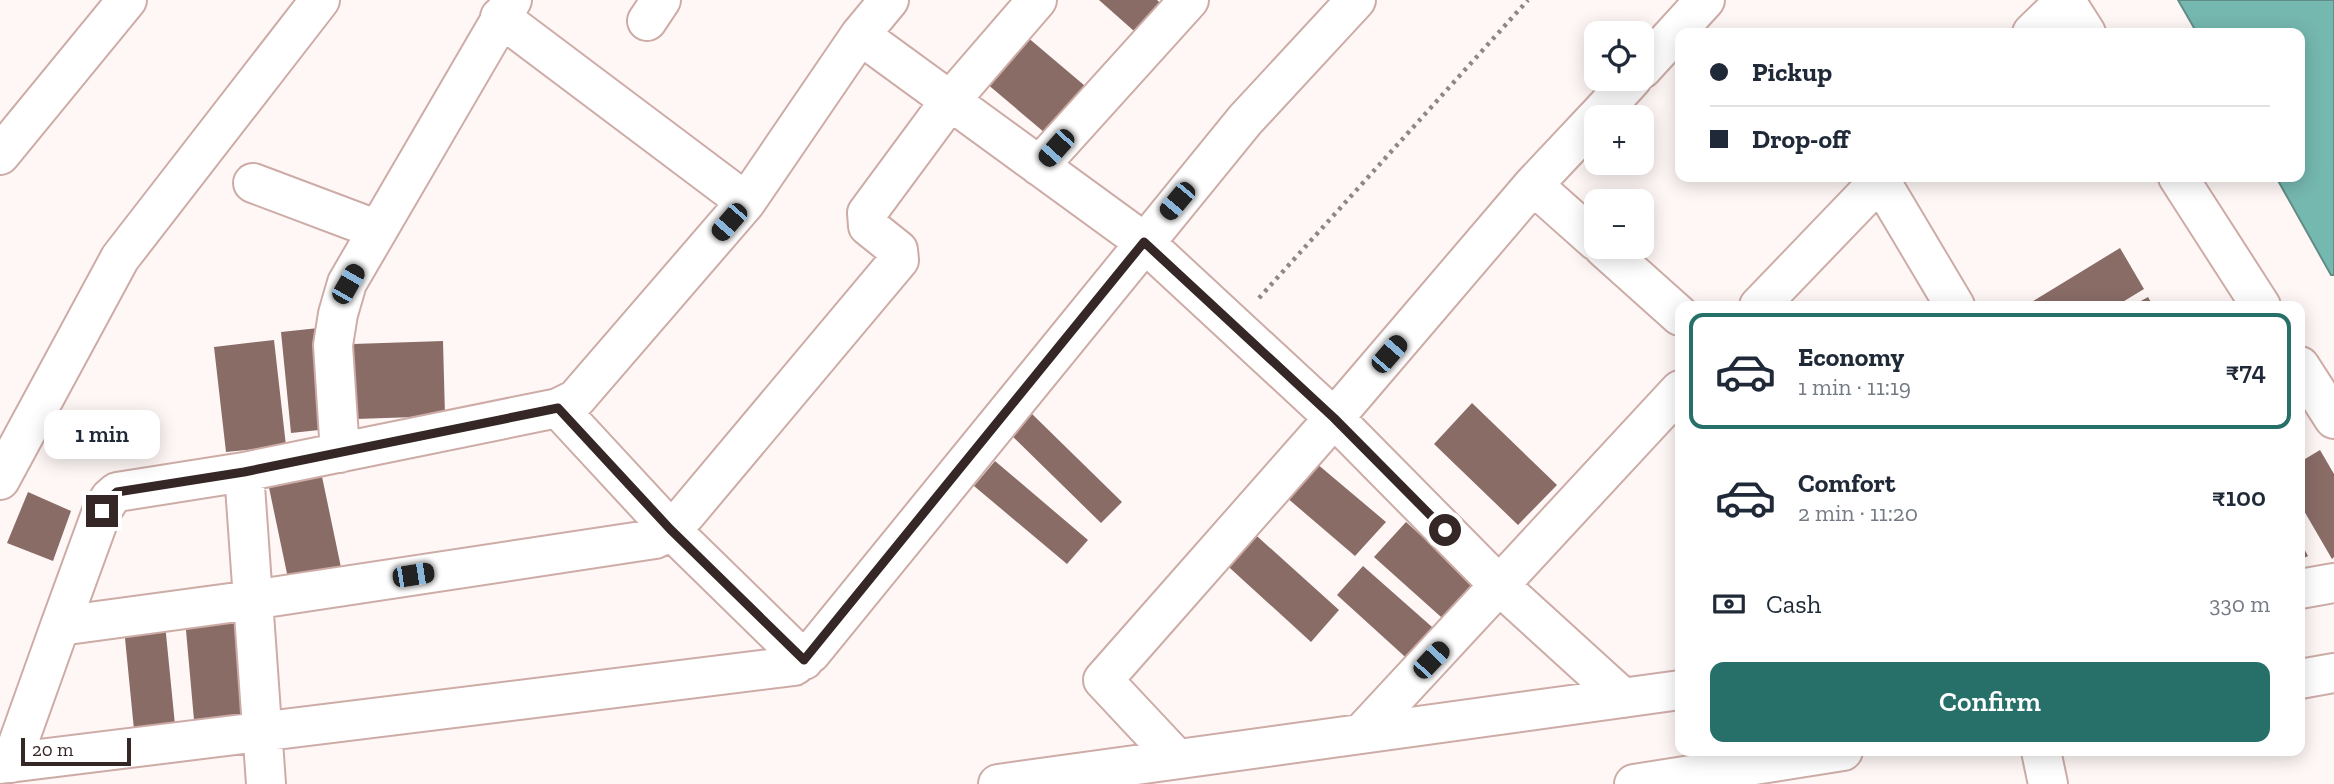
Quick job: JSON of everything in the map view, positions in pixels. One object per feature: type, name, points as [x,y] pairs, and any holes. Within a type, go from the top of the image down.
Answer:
[{"type":"street","points":[[0,155],[127,0]]},
{"type":"street","points":[[0,480],[120,258],[320,0]]},
{"type":"street","points":[[889,0],[860,35],[746,202],[590,386],[576,399],[558,408],[340,453],[244,472],[117,492],[105,504],[6,764],[794,666],[804,660],[1245,120],[1356,0]]},
{"type":"street","points":[[60,626],[253,600],[654,539],[670,529],[686,514],[899,260],[898,250],[868,226],[867,213],[949,102],[1037,0]]},
{"type":"street","points":[[1039,166],[1189,0]]},
{"type":"street","points":[[1679,28],[1705,0]]},
{"type":"street","points":[[2037,28],[2065,0],[2083,28]]},
{"type":"street","points":[[340,453],[333,345],[338,314],[348,284],[506,9],[746,202]]},
{"type":"street","points":[[1654,56],[1675,33]]},
{"type":"street","points":[[860,35],[1144,242],[1334,418],[1500,586],[1623,698]]},
{"type":"street","points":[[1608,105],[1621,91]]},
{"type":"street","points":[[1177,759],[1103,680],[1584,131]]},
{"type":"street","points":[[1764,301],[1878,182]]},
{"type":"street","points":[[1884,182],[1952,301]]},
{"type":"street","points":[[2181,182],[2258,301]]},
{"type":"street","points":[[253,183],[378,230]]},
{"type":"street","points":[[1534,186],[1584,230]]},
{"type":"street","points":[[1616,259],[1675,312]]},
{"type":"street","points":[[2305,374],[2334,419]]},
{"type":"street","points":[[1362,733],[1675,395]]},
{"type":"street","points":[[558,408],[670,529],[804,660]]},
{"type":"street","points":[[244,472],[266,784]]},
{"type":"street","points":[[2305,588],[2334,583]]},
{"type":"street","points":[[2305,678],[2334,673]]},
{"type":"street","points":[[998,784],[1675,691]]},
{"type":"street","points":[[1634,784],[1811,756]]},
{"type":"street","points":[[2042,756],[2048,784]]},
{"type":"path","points":[[1234,326],[1528,0]]},
{"type":"water","points":[[2178,0],[2334,0],[2334,275],[2331,275],[2279,182],[2305,182],[2305,28],[2194,28]]},
{"type":"building","points":[[1099,0],[1157,0],[1169,11],[1143,39]]},
{"type":"building","points":[[1026,36],[1091,91],[1051,138],[986,83]]},
{"type":"building","points":[[2120,248],[2144,289],[2124,301],[2033,301]]},
{"type":"building","points":[[328,327],[338,428],[291,433],[281,332]]},
{"type":"building","points":[[274,340],[286,446],[226,452],[214,347]]},
{"type":"building","points":[[443,341],[445,416],[356,419],[353,344]]},
{"type":"building","points":[[1472,403],[1557,485],[1518,525],[1434,444]]},
{"type":"building","points":[[1030,412],[1122,502],[1101,523],[1009,433]]},
{"type":"building","points":[[2320,450],[2334,474],[2332,559],[2305,513],[2305,459]]},
{"type":"building","points":[[995,461],[1088,540],[1067,564],[974,486]]},
{"type":"building","points":[[1316,463],[1386,522],[1355,556],[1286,497]]},
{"type":"building","points":[[320,467],[343,577],[290,588],[267,478]]},
{"type":"building","points":[[28,492],[71,511],[53,561],[7,543]]},
{"type":"building","points":[[1406,522],[1482,590],[1450,625],[1374,557]]},
{"type":"building","points":[[1248,528],[1339,610],[1311,642],[1220,559]]},
{"type":"building","points":[[1363,566],[1440,634],[1413,664],[1337,595]]},
{"type":"building","points":[[241,614],[250,716],[194,720],[185,619]]},
{"type":"building","points":[[165,624],[176,735],[135,740],[124,628]]},
{"type":"route","points":[[102,511],[117,492],[244,472],[558,408],[670,529],[804,660],[1144,242],[1334,418],[1445,530]]}]
